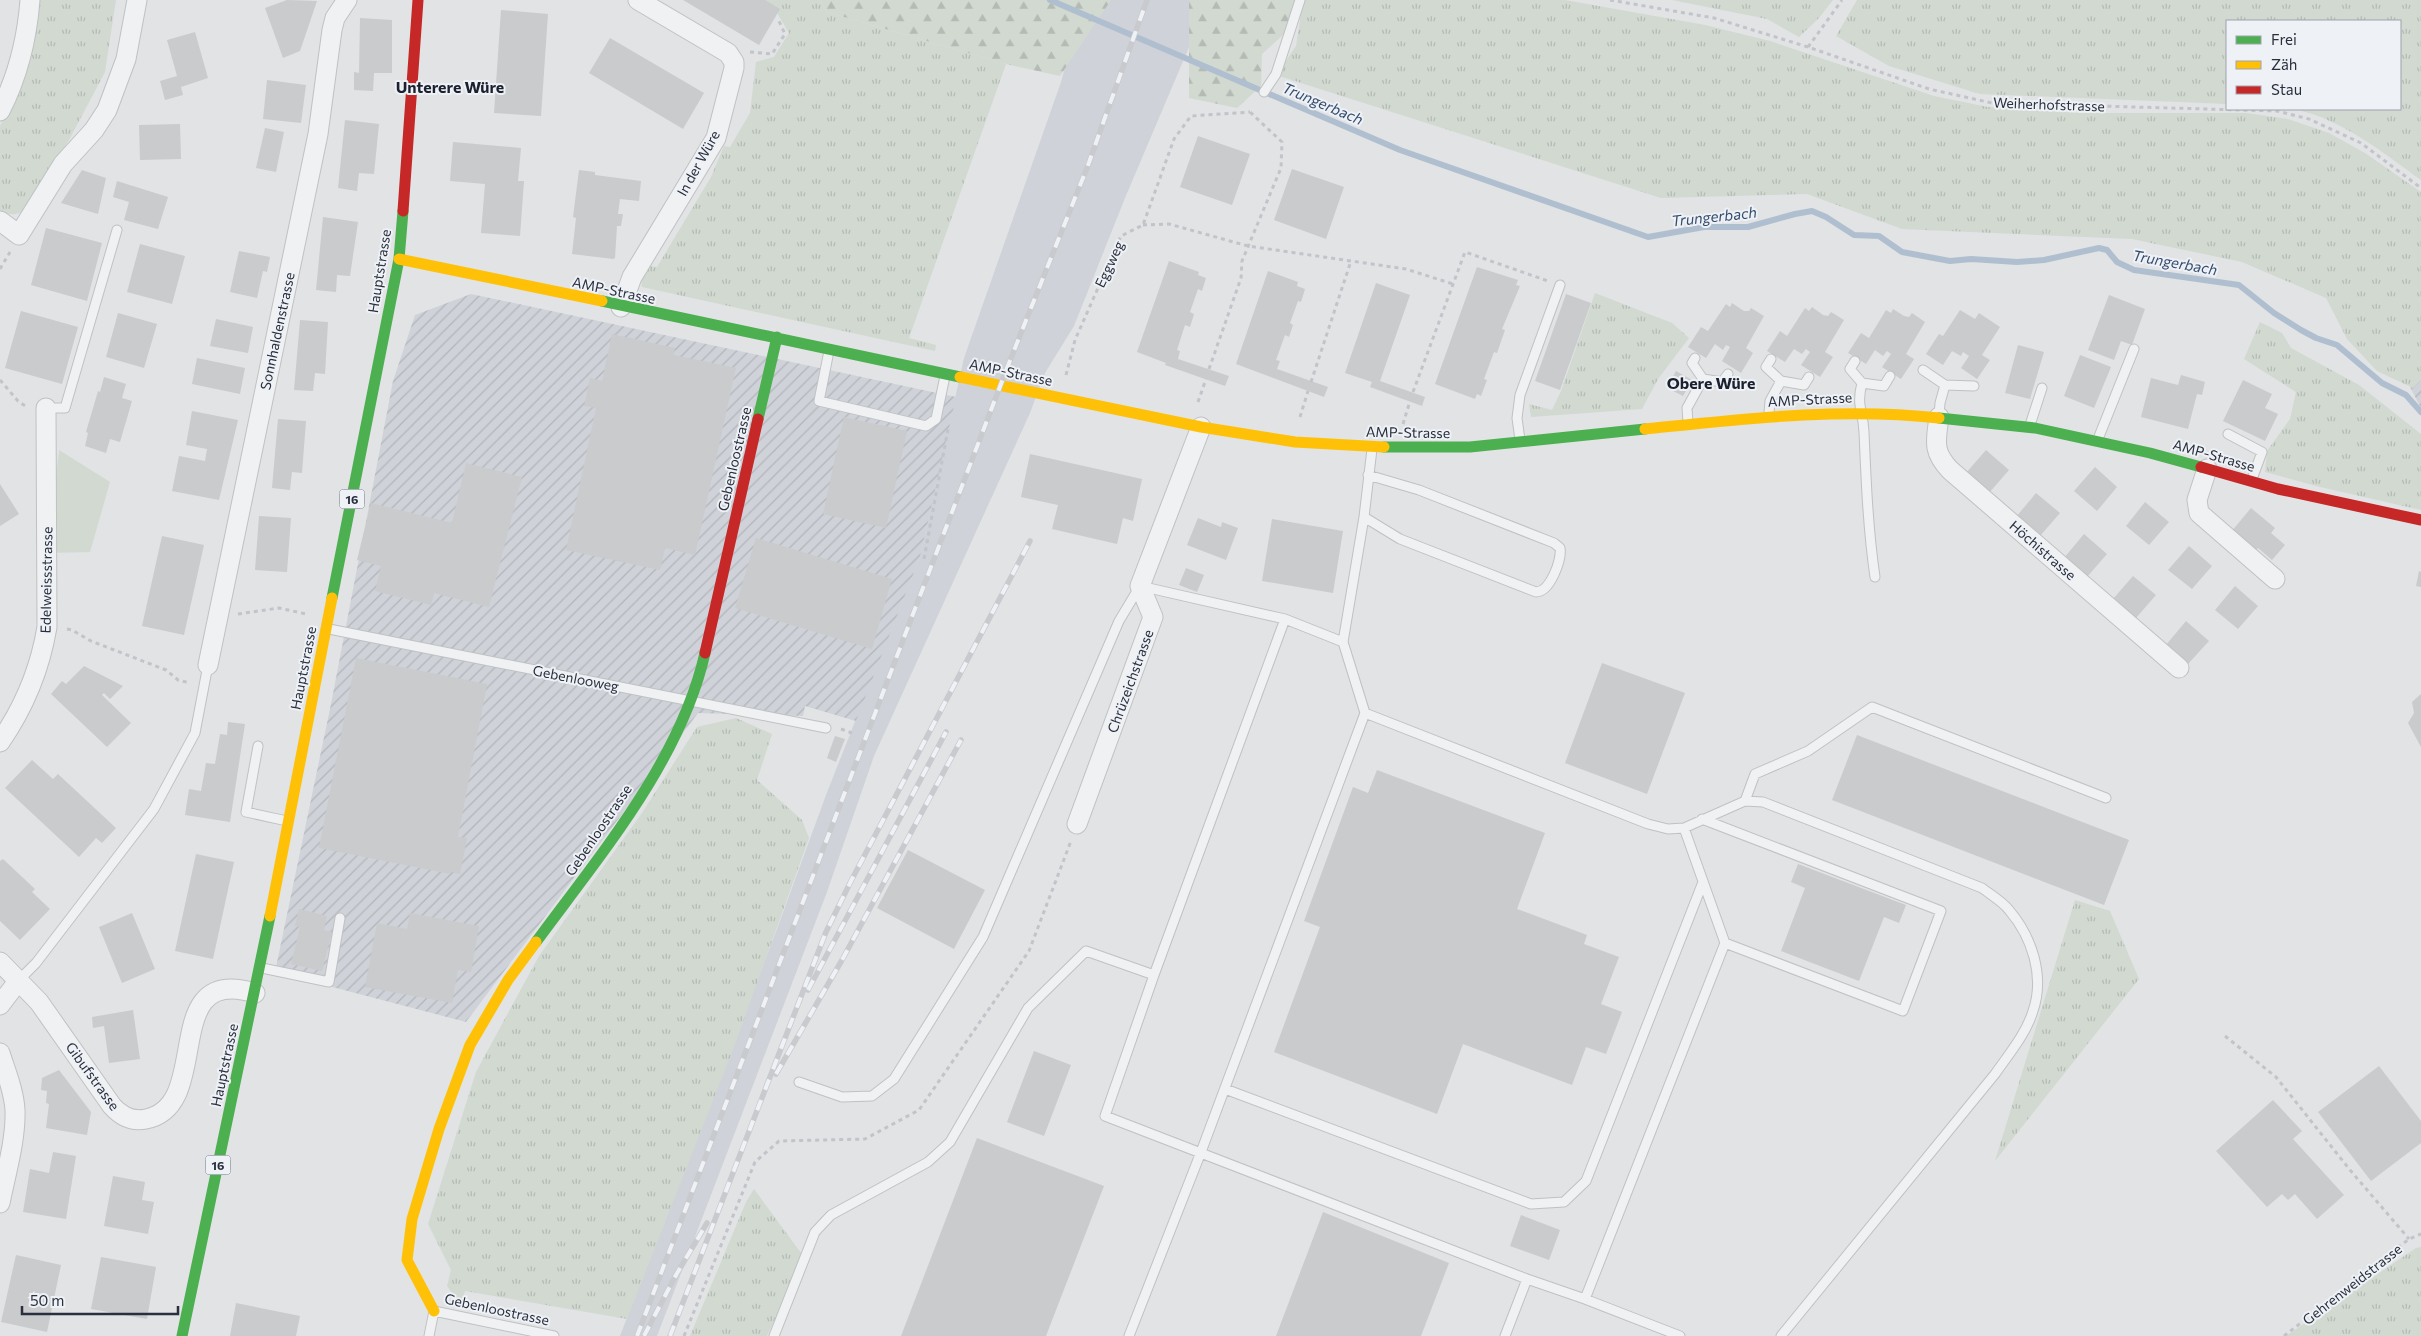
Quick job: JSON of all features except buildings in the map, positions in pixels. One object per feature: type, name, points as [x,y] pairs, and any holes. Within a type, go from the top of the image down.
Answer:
[{"type":"street","points":[[0,111],[18,65],[28,22],[30,0]]},
{"type":"street","points":[[0,221],[19,235],[62,164],[101,120],[112,98],[126,59],[137,0]]},
{"type":"street","name":"Sonnhaldenstrasse","points":[[208,665],[318,134],[332,30],[335,18],[347,0]]},
{"type":"street","name":"Hauptstrasse","points":[[182,1336],[255,993],[399,259],[418,0]]},
{"type":"street","points":[[638,0],[722,49],[732,58]]},
{"type":"street","name":"In der Würe","points":[[621,307],[632,277],[716,138],[734,68],[732,58]]},
{"type":"street","name":"AMP-Strasse","points":[[399,259],[1201,427],[1295,442],[1470,448],[1769,416],[1861,412],[1939,417],[2029,428],[2097,441],[2150,453],[2251,482],[2421,520]]},
{"type":"street","name":"Gebenloostrasse","points":[[434,1311],[407,1260],[412,1219],[438,1130],[470,1045],[508,980],[622,825],[659,764],[692,700],[702,667],[777,337]]},
{"type":"street","name":"Edelweissstrasse","points":[[0,742],[33,684],[42,658],[47,627],[46,413]]},
{"type":"street","name":"Höchistrasse","points":[[1939,417],[1936,441],[1940,460],[2180,668]]},
{"type":"street","points":[[1140,586],[1201,427]]},
{"type":"street","points":[[2207,469],[2197,500],[2199,513],[2275,579]]},
{"type":"street","name":"Chrüzeichstrasse","points":[[1078,824],[1153,617],[1140,586]]},
{"type":"street","name":"Gibufstrasse","points":[[0,962],[39,1002],[112,1106],[123,1115],[139,1120],[161,1113],[174,1097],[179,1086],[196,1016],[205,998],[223,988],[240,989],[255,993]]},
{"type":"street","points":[[0,1005],[19,980]]},
{"type":"street","points":[[0,1054],[12,1089],[15,1108],[15,1125],[0,1203]]},
{"type":"lane","points":[[1264,92],[1276,74],[1300,0]]},
{"type":"lane","points":[[46,413],[65,408],[117,230]]},
{"type":"lane","points":[[1521,443],[1517,418],[1520,395],[1560,285]]},
{"type":"lane","points":[[830,348],[820,402],[926,426],[936,418],[946,373]]},
{"type":"lane","points":[[2097,441],[2134,349]]},
{"type":"lane","points":[[1695,358],[1692,363],[1703,379],[1722,382],[1728,374]]},
{"type":"lane","points":[[1771,359],[1766,367],[1781,381],[1804,385],[1809,377]]},
{"type":"lane","points":[[1855,361],[1850,369],[1862,383],[1884,386],[1890,376]]},
{"type":"lane","points":[[1923,370],[1945,385],[1974,386]]},
{"type":"lane","points":[[1688,424],[1687,408],[1703,379]]},
{"type":"lane","points":[[1769,416],[1770,401],[1781,381]]},
{"type":"lane","points":[[1862,383],[1858,400],[1864,424],[1869,533],[1875,577]]},
{"type":"lane","points":[[1939,417],[1940,403],[1945,385]]},
{"type":"lane","points":[[2029,428],[2042,388]]},
{"type":"lane","points":[[2228,434],[2262,452],[2251,482]]},
{"type":"lane","points":[[1129,1336],[1225,1089],[1365,713],[1343,642],[1364,517],[1373,446]]},
{"type":"lane","points":[[1364,517],[1400,539],[1536,592],[1543,591],[1548,586],[1560,556],[1560,548],[1554,543],[1418,490],[1368,475]]},
{"type":"lane","points":[[799,1082],[842,1097],[872,1096],[894,1079],[983,937],[1119,622],[1140,586],[1285,619],[1343,642]]},
{"type":"lane","points":[[1285,619],[1154,975],[1105,1116],[1680,1336]]},
{"type":"lane","name":"Gebenlooweg","points":[[326,628],[826,728]]},
{"type":"lane","points":[[19,980],[36,963],[136,835],[154,809],[195,733],[206,686],[208,665]]},
{"type":"lane","points":[[1745,801],[1755,774],[1808,751],[1872,707],[2106,798]]},
{"type":"lane","points":[[1365,713],[1648,824],[1668,829],[1684,828],[1745,801],[1763,802],[1982,888],[2008,909],[2026,934],[2035,958],[2038,984],[2034,1010],[2019,1041],[1995,1074],[1781,1336]]},
{"type":"lane","points":[[258,746],[246,812],[289,822]]},
{"type":"lane","points":[[1702,819],[1941,911],[1903,1011],[1725,943]]},
{"type":"lane","points":[[1585,1299],[1725,943],[1684,828]]},
{"type":"lane","points":[[1225,1089],[1531,1204],[1564,1202],[1586,1181],[1703,882]]},
{"type":"lane","points":[[260,968],[329,982],[340,918]]},
{"type":"lane","points":[[774,1336],[815,1232],[831,1215],[928,1162],[950,1142],[1028,1008],[1086,951],[1154,975]]},
{"type":"lane","points":[[1505,1336],[1527,1279]]},
{"type":"lane","name":"Gebenloostrasse","points":[[428,1336],[434,1311],[554,1336]]},
{"type":"path","name":"Weiherhofstrasse","points":[[1610,0],[1714,18],[1808,47],[1929,89],[1992,102],[2226,109]]},
{"type":"path","points":[[1808,47],[1842,0]]},
{"type":"path","points":[[732,58],[746,52],[772,54],[784,34],[778,19]]},
{"type":"path","name":"Weiherhofstrasse","points":[[2244,110],[2276,111],[2309,119],[2361,143],[2421,188]]},
{"type":"path","points":[[1209,369],[1241,278],[1242,260],[1248,246],[1280,168],[1282,142],[1250,112],[1191,116],[1174,139],[1143,225],[1170,224],[1248,246],[1406,269],[1452,284]]},
{"type":"path","name":"Eggweg","points":[[1054,396],[1067,373],[1075,340],[1121,236],[1143,225]]},
{"type":"path","points":[[1413,392],[1465,252],[1560,285]]},
{"type":"path","points":[[1311,382],[1351,261]]},
{"type":"path","points":[[1198,402],[1206,379]]},
{"type":"path","points":[[0,380],[18,401],[46,413]]},
{"type":"path","points":[[1300,417],[1308,392]]},
{"type":"path","points":[[1403,424],[1410,401]]},
{"type":"path","points":[[924,558],[948,427]]},
{"type":"path","points":[[218,617],[279,608],[311,615],[326,628]]},
{"type":"path","points":[[47,627],[72,630],[91,641],[166,670],[178,680],[206,686]]},
{"type":"path","points":[[2225,1036],[2276,1076],[2350,1170],[2409,1239]]},
{"type":"path","name":"Gehrenweidstrasse","points":[[2284,1336],[2409,1239],[2421,1234]]},
{"type":"shaded area","points":[[1097,0],[1190,0],[1201,19],[1125,198],[1074,326],[1045,373],[1030,413],[874,756],[827,892],[657,1336],[620,1336],[777,929],[826,795],[920,557],[964,358],[1061,82],[1078,20]]},
{"type":"shaded area","points":[[471,294],[956,397],[920,557],[856,721],[805,706],[803,716],[698,713],[466,1022],[275,972],[331,704],[393,381],[415,315]]},
{"type":"shaded area","points":[[2421,376],[2421,408],[2410,387]]},
{"type":"green space","points":[[37,0],[116,0],[105,72],[69,140],[28,206],[21,212],[8,214],[0,211],[0,126],[14,98]]},
{"type":"green space","points":[[760,0],[820,0],[827,12],[1006,64],[909,338],[936,345],[935,351],[642,287],[641,279],[648,266],[657,267],[711,177],[724,146],[730,147],[750,113],[756,62],[774,57],[789,33],[776,11]]},
{"type":"green space","points":[[820,0],[1111,0],[1060,76],[1006,64],[827,12]]},
{"type":"green space","points":[[1189,0],[1296,0],[1294,25],[1262,54],[1261,86],[1237,108],[1189,98]]},
{"type":"green space","points":[[1303,0],[1565,0],[1705,25],[1770,41],[1934,96],[1988,107],[2079,113],[2246,113],[2288,119],[2329,133],[2365,153],[2421,192],[2421,380],[2413,388],[2377,371],[2347,339],[2326,298],[2242,262],[2132,239],[1902,229],[1807,194],[1661,198],[1276,75],[1296,46]]},
{"type":"green space","points":[[1672,0],[1833,0],[1819,18],[1799,37],[1767,19]]},
{"type":"green space","points":[[1857,0],[2421,0],[2421,180],[2345,128],[2329,120],[2298,110],[2401,110],[2401,20],[2226,20],[2226,104],[1980,94],[1889,66],[1836,36]]},
{"type":"green space","points":[[1595,293],[1672,323],[1689,338],[1658,379],[1642,409],[1531,417],[1529,404],[1552,410],[1561,391]]},
{"type":"green space","points":[[2260,322],[2282,333],[2291,348],[2359,385],[2421,434],[2421,510],[2320,487],[2265,472],[2267,451],[2290,419],[2296,392],[2244,359]]},
{"type":"green space","points":[[59,450],[110,482],[90,552],[48,553]]},
{"type":"green space","points":[[736,718],[772,734],[757,780],[802,820],[809,838],[734,1047],[627,1319],[465,1291],[461,1306],[447,1286],[451,1270],[428,1224],[476,1072],[539,956],[642,813],[697,727]]},
{"type":"green space","points":[[2075,900],[2110,911],[2139,979],[1995,1161]]},
{"type":"green space","points":[[754,1189],[804,1257],[767,1336],[690,1336],[746,1202]]},
{"type":"green space","points":[[2421,1247],[2421,1336],[2286,1336],[2416,1248]]},
{"type":"waterway","name":"Trungerbach","points":[[1050,0],[1400,150],[1648,237],[1704,227],[1748,227],[1812,211],[1826,217],[1854,235],[1879,236],[1902,252],[1950,261],[1971,259],[2017,262],[2044,260],[2099,248],[2107,250],[2117,262],[2134,270],[2239,285],[2274,313],[2301,330],[2316,338],[2337,345],[2382,383],[2406,395],[2421,412]]},
{"type":"railway","points":[[637,1336],[1009,363],[1087,168],[1147,0]]},
{"type":"railway","points":[[670,1336],[826,932],[1030,541]]},
{"type":"railway","points":[[808,990],[946,732]]},
{"type":"railway","points":[[776,1074],[842,960],[961,740]]},
{"type":"railway","points":[[644,1336],[676,1275],[707,1223]]},
{"type":"traffic: fast","points":[[332,598],[399,259],[403,211]]},
{"type":"traffic: fast","points":[[602,301],[960,377]]},
{"type":"traffic: fast","points":[[758,419],[777,337]]},
{"type":"traffic: fast","points":[[1939,418],[2035,428],[2150,453],[2201,467]]},
{"type":"traffic: fast","points":[[1384,447],[1470,447],[1645,429]]},
{"type":"traffic: fast","points":[[536,942],[611,841],[658,769],[693,693],[705,653]]},
{"type":"traffic: fast","points":[[182,1336],[270,916]]},
{"type":"traffic: slow","points":[[399,259],[602,301]]},
{"type":"traffic: slow","points":[[960,377],[1201,427],[1295,442],[1384,447]]},
{"type":"traffic: slow","points":[[1645,429],[1755,418],[1829,414],[1902,415],[1939,418]]},
{"type":"traffic: slow","points":[[270,916],[332,598]]},
{"type":"traffic: slow","points":[[434,1311],[407,1260],[412,1219],[439,1129],[470,1045],[508,980],[536,942]]},
{"type":"traffic: jam","points":[[403,211],[418,0]]},
{"type":"traffic: jam","points":[[705,653],[758,419]]},
{"type":"traffic: jam","points":[[2201,467],[2278,489],[2421,520]]},
{"type":"district","name":"Unterere Würe","points":[[450,86]]},
{"type":"district","name":"Obere Würe","points":[[1711,382]]}]
